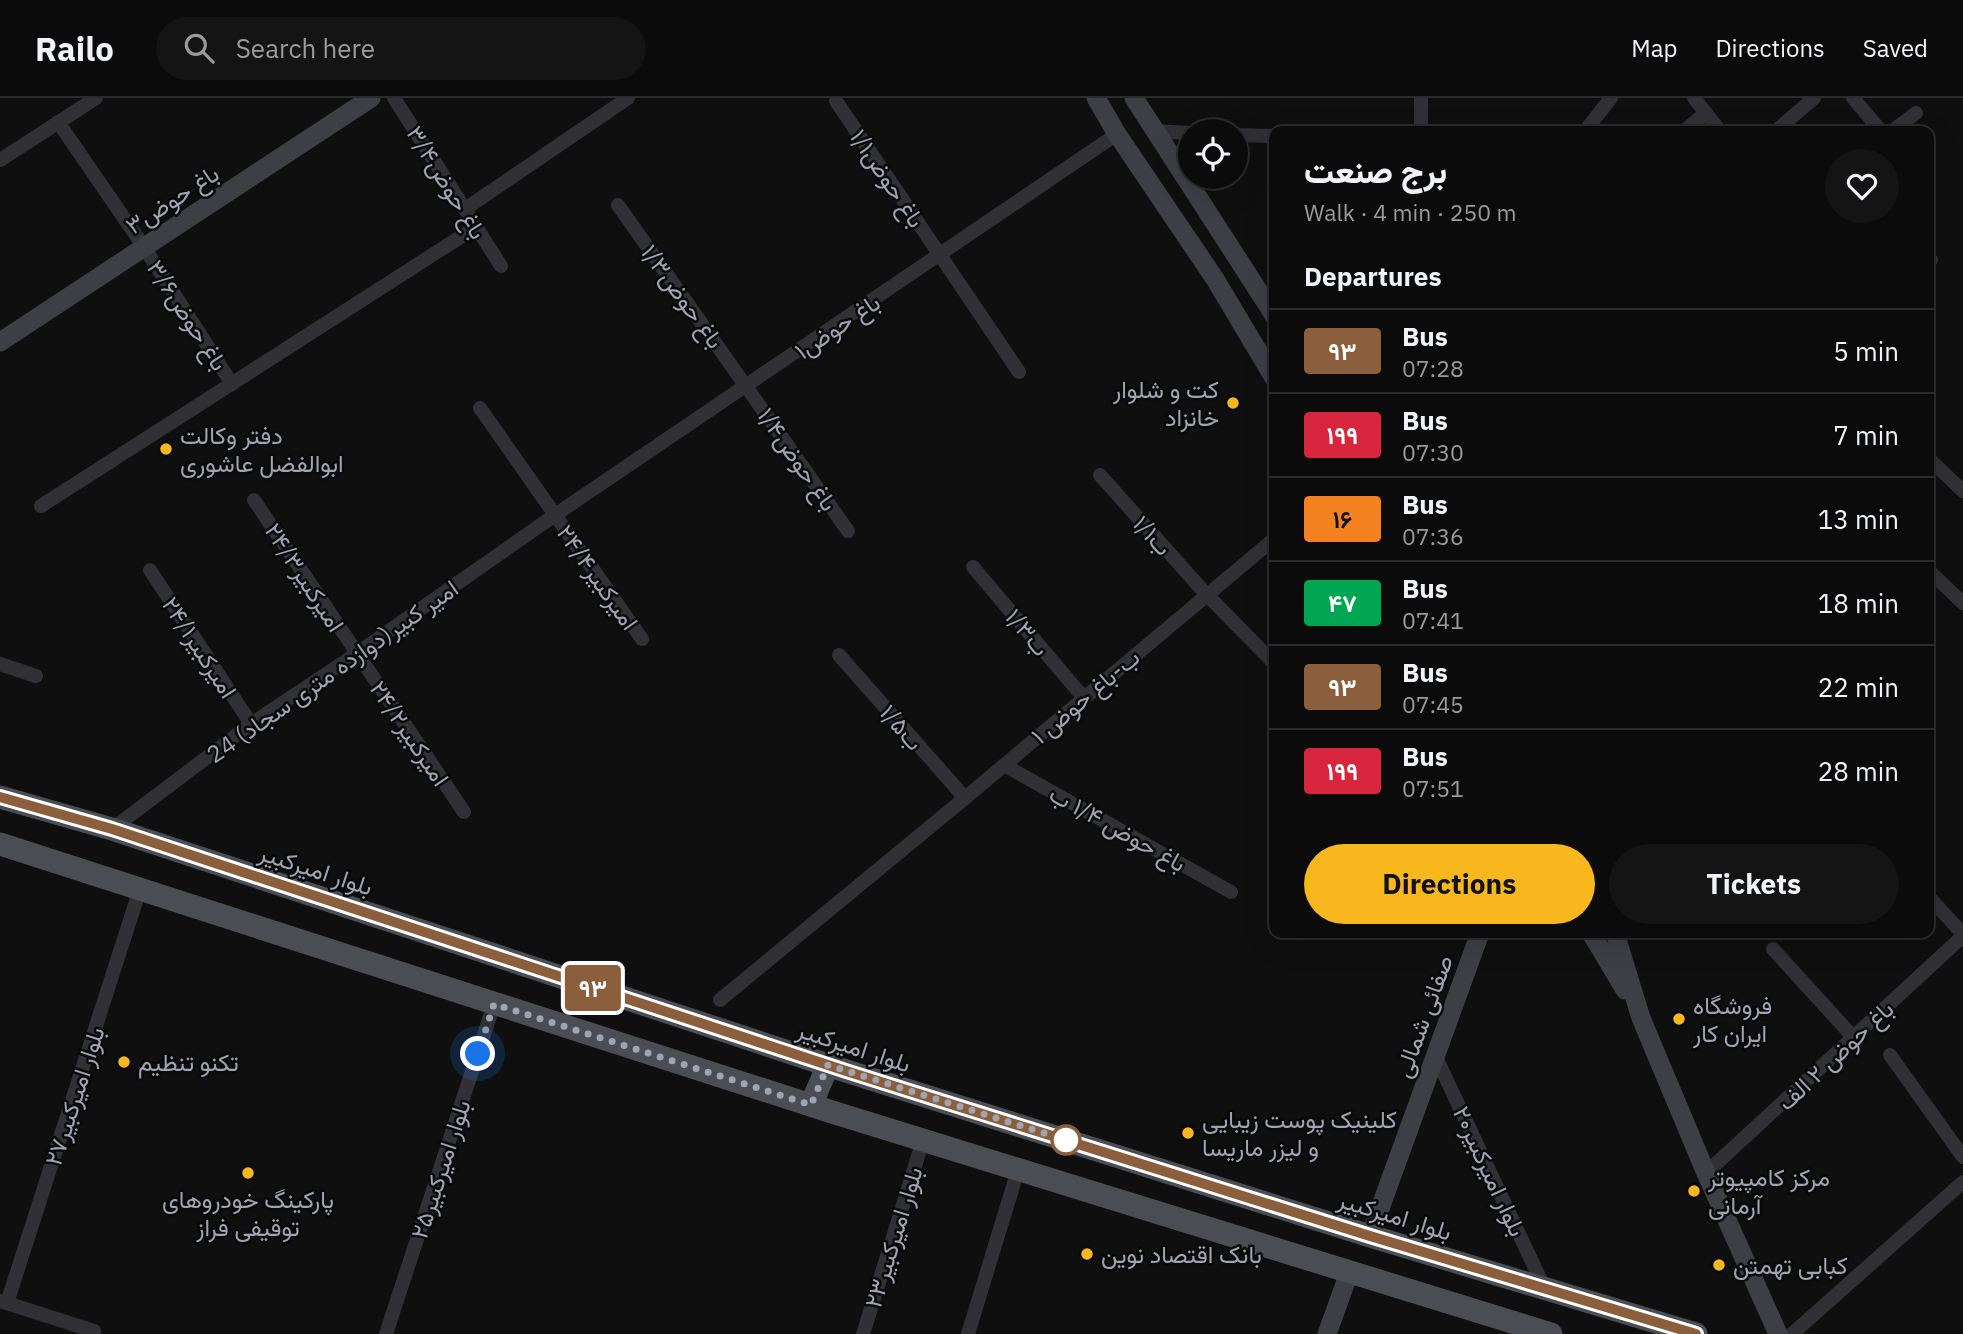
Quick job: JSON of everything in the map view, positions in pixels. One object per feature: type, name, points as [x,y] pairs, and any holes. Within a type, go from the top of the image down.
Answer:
[{"type":"main road","name":"باغ حوض۳","points":[[0,342],[371,98]]},
{"type":"main road","points":[[1096,98],[1269,370]]},
{"type":"main road","points":[[1134,98],[1269,307]]},
{"type":"main road","points":[[1206,267],[1231,248]]},
{"type":"main road","name":"بلوار امیرکبیر","points":[[0,797],[112,829],[828,1065],[1370,1236],[1696,1334]]},
{"type":"main road","points":[[0,844],[811,1105],[1551,1334]]},
{"type":"main road","name":"صفائی شمالی","points":[[1370,1236],[1478,938]]},
{"type":"main road","points":[[1594,938],[1641,1018]]},
{"type":"main road","points":[[1617,938],[1641,1018],[1778,1334]]},
{"type":"main road","points":[[811,1105],[828,1065]]},
{"type":"main road","points":[[1327,1334],[1349,1273]]},
{"type":"street","points":[[0,159],[96,98]]},
{"type":"street","name":"باغ حوض۳/۴","points":[[394,98],[501,266]]},
{"type":"street","points":[[465,209],[628,98]]},
{"type":"street","points":[[1420,126],[1422,98]]},
{"type":"street","points":[[1589,126],[1611,98]]},
{"type":"street","points":[[1695,98],[1716,126]]},
{"type":"street","points":[[1782,126],[1814,98]]},
{"type":"street","points":[[1853,98],[1877,126]]},
{"type":"street","name":"باغ حوض۱/۱","points":[[836,101],[1019,372]]},
{"type":"street","points":[[1690,126],[1706,113]]},
{"type":"street","points":[[1899,126],[1916,113]]},
{"type":"street","name":"باغ حوض۳/۶","points":[[58,122],[144,247],[232,383]]},
{"type":"street","points":[[1154,131],[1178,132]]},
{"type":"street","name":"باغ حوض۱","points":[[555,515],[1117,134]]},
{"type":"street","points":[[1248,135],[1269,136]]},
{"type":"street","name":"باغ حوض۱/۳","points":[[618,205],[748,386]]},
{"type":"street","points":[[41,506],[476,227]]},
{"type":"street","name":"باغ حوض۱/۴","points":[[748,386],[848,531]]},
{"type":"street","name":"امیرکبیر۲۴/۴","points":[[480,408],[642,639]]},
{"type":"street","points":[[1934,463],[1962,488]]},
{"type":"street","name":"ب۱/۱","points":[[1100,475],[1206,594],[1269,658]]},
{"type":"street","name":"امیرکبیر۲۴/۳","points":[[254,500],[356,654]]},
{"type":"street","name":"24 امیر کبیر(دوازده متری سجاد)","points":[[112,829],[251,724],[555,515]]},
{"type":"street","name":"۱ ب-باغ حوض","points":[[720,1000],[1269,543]]},
{"type":"street","name":"ب۱/۳","points":[[973,567],[1083,697]]},
{"type":"street","name":"امیرکبیر۲۴/۱","points":[[150,570],[251,724]]},
{"type":"street","points":[[1934,575],[1961,596]]},
{"type":"street","name":"امیرکبیر۲۴/۲","points":[[356,654],[464,811]]},
{"type":"street","name":"ب۱/۵","points":[[839,655],[965,798]]},
{"type":"street","points":[[0,664],[36,676]]},
{"type":"street","name":"باغ حوض ۱/۴ ب","points":[[1004,765],[1231,892]]},
{"type":"street","name":"بلوار امیرکبیر۲۷","points":[[4,1302],[140,890]]},
{"type":"street","points":[[1934,903],[1963,935]]},
{"type":"street","name":"باغ حوض ۲ الف","points":[[1706,1173],[1963,935]]},
{"type":"street","points":[[1773,950],[1854,1038]]},
{"type":"street","name":"بلوار امیرکبیر۲۵","points":[[386,1334],[494,1004]]},
{"type":"street","name":"بلوار امیرکبیر۲۰","points":[[1435,1055],[1544,1287]]},
{"type":"street","points":[[1890,1055],[1963,1157]]},
{"type":"street","name":"۲۳بلوار امیرکبیر","points":[[863,1334],[923,1140]]},
{"type":"street","points":[[968,1334],[1018,1170]]},
{"type":"street","points":[[1792,1334],[1963,1182]]},
{"type":"street","points":[[4,1302],[94,1331]]},
{"type":"bus line","name":"۹۳","points":[[0,797],[112,829],[846,1071],[1370,1236],[1696,1334]]},
{"type":"place","name":"کت و شلوار خانزاد","points":[[1233,403]]},
{"type":"place","name":"دفتر وکالت ابوالفضل عاشوری","points":[[166,449]]},
{"type":"place","name":"فروشگاه ایران کار","points":[[1679,1019]]},
{"type":"place","name":"تکنو تنظیم","points":[[124,1062]]},
{"type":"place","name":"کلینیک پوست زیبایی و لیزر ماریسا","points":[[1188,1133]]},
{"type":"place","name":"پارکینگ خودروهای توقیفی فراز","points":[[248,1173]]},
{"type":"place","name":"مرکز کامپیوتر آرمانی","points":[[1694,1191]]},
{"type":"place","name":"بانک اقتصاد نوین","points":[[1087,1254]]},
{"type":"place","name":"کبابی تهمتن","points":[[1719,1265]]},
{"type":"route","points":[[478,1054],[494,1004],[811,1105],[828,1065],[1066,1140]]}]
